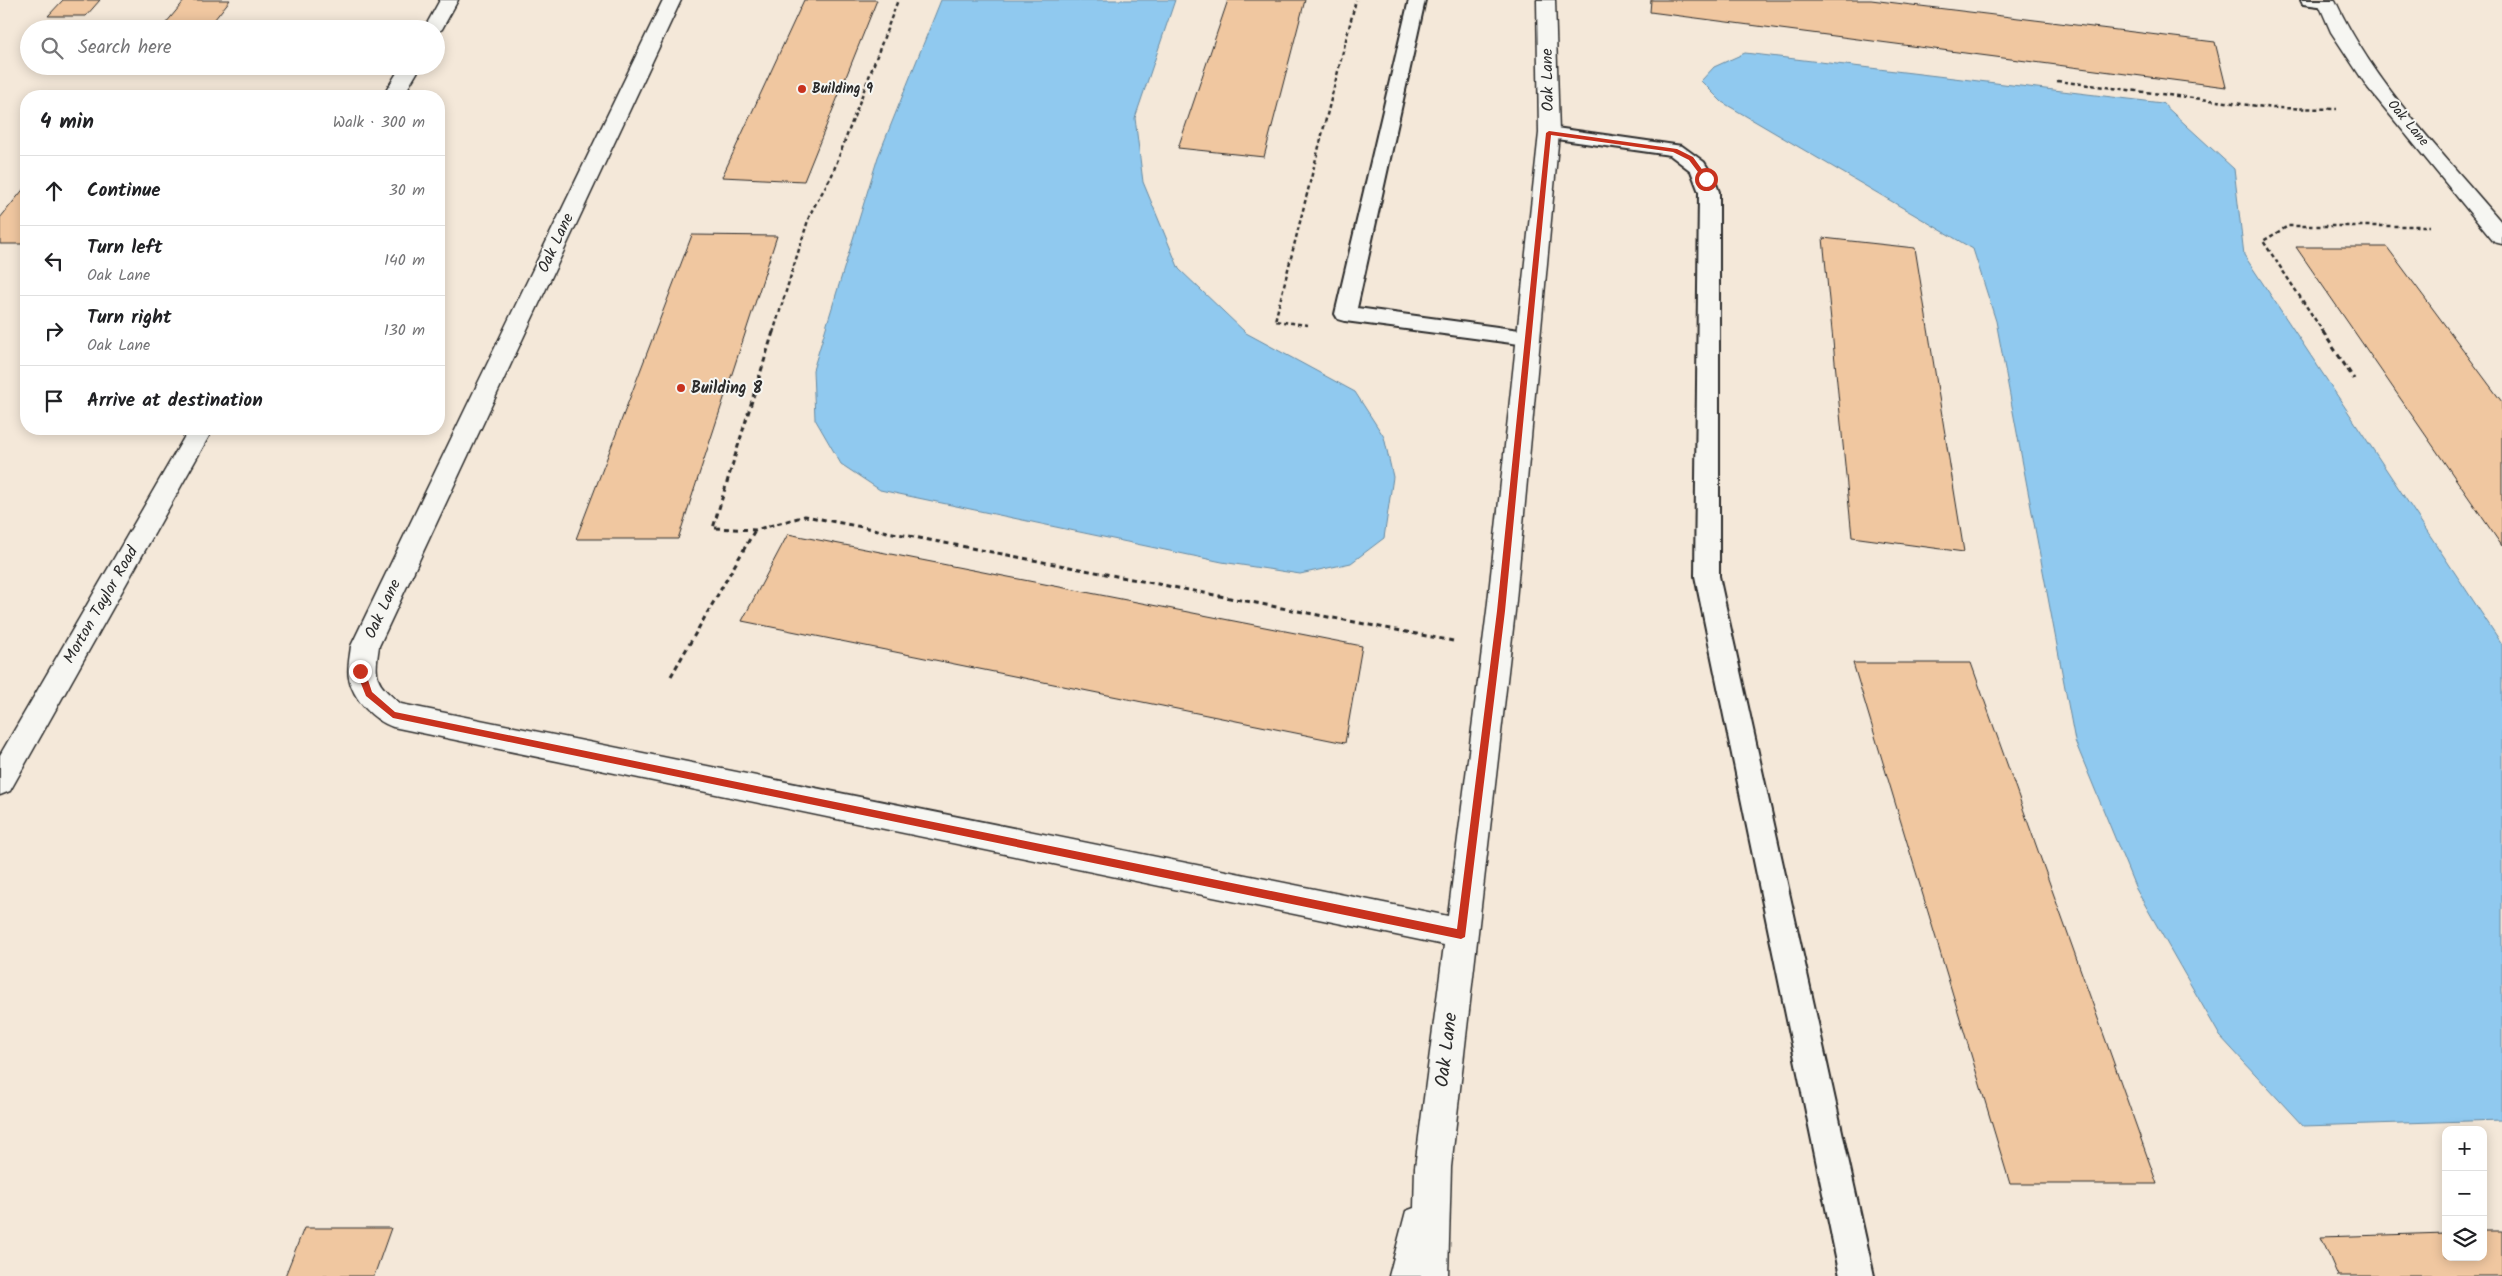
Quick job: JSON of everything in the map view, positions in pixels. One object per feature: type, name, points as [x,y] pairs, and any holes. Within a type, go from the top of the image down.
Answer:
[{"type":"street","points":[[438,20],[449,0]]},
{"type":"street","name":"Oak Lane","points":[[672,0],[365,646],[360,671],[368,694],[393,715],[1461,934]]},
{"type":"street","name":"Oak Lane","points":[[1430,1276],[1433,1166],[1501,611],[1549,133],[1546,0]]},
{"type":"street","name":"Oak Lane","points":[[2320,1],[2375,84],[2502,238]]},
{"type":"street","points":[[397,90],[406,75]]},
{"type":"street","name":"Morton Taylor Road","points":[[0,782],[198,435]]},
{"type":"street","name":"Oak Lane","points":[[1407,1276],[1433,1166]]},
{"type":"lane","points":[[1417,0],[1345,314],[1527,338]]},
{"type":"lane","points":[[1549,133],[1674,150],[1691,159],[1706,179],[1709,192],[1707,576],[1857,1276]]},
{"type":"path","points":[[898,0],[832,175],[810,214],[713,528],[755,530],[805,516],[1456,642]]},
{"type":"path","points":[[2057,81],[2272,108],[2337,109]]},
{"type":"path","points":[[2354,379],[2263,241],[2288,226],[2430,226]]},
{"type":"path","points":[[670,676],[755,530]]},
{"type":"water","points":[[941,0],[1175,0],[1135,118],[1143,182],[1179,269],[1246,333],[1355,392],[1384,437],[1393,477],[1384,538],[1351,563],[1300,574],[1222,562],[880,490],[841,464],[815,419],[813,370],[878,157]]},
{"type":"water","points":[[1745,53],[2162,103],[2234,169],[2244,255],[2502,644],[2502,1120],[2303,1126],[2220,1036],[2136,889],[2075,741],[1996,321],[1973,249],[1722,102],[1701,81],[1714,67]]},
{"type":"building","points":[[63,0],[100,0],[86,16],[48,16]]},
{"type":"building","points":[[185,0],[230,0],[214,20],[168,20]]},
{"type":"building","name":"Building 9","points":[[804,0],[877,0],[804,181],[722,177]]},
{"type":"building","points":[[1228,0],[1305,0],[1264,157],[1178,148]]},
{"type":"building","points":[[1651,0],[1871,0],[2215,42],[2226,87],[1650,12]]},
{"type":"building","points":[[20,193],[20,244],[0,244],[0,218]]},
{"type":"building","name":"Building 8","points":[[692,235],[777,236],[678,539],[576,539]]},
{"type":"building","points":[[1823,238],[1915,248],[1964,552],[1852,537]]},
{"type":"building","points":[[2296,247],[2387,247],[2502,402],[2502,546]]},
{"type":"building","points":[[788,534],[1362,646],[1345,743],[742,621]]},
{"type":"building","points":[[1853,663],[1971,663],[2157,1184],[2010,1184]]},
{"type":"building","points":[[304,1228],[391,1228],[374,1276],[285,1276]]},
{"type":"building","points":[[2487,1231],[2502,1231],[2502,1276],[2338,1276],[2321,1237],[2442,1233],[2442,1261],[2487,1261]]},
{"type":"place","name":"Building 9","points":[[802,89]]},
{"type":"place","name":"Building 8","points":[[681,388]]},
{"type":"route","points":[[360,671],[368,694],[393,715],[1461,934],[1501,611],[1549,133],[1656,146],[1674,150],[1691,159],[1700,168],[1706,179]]}]
